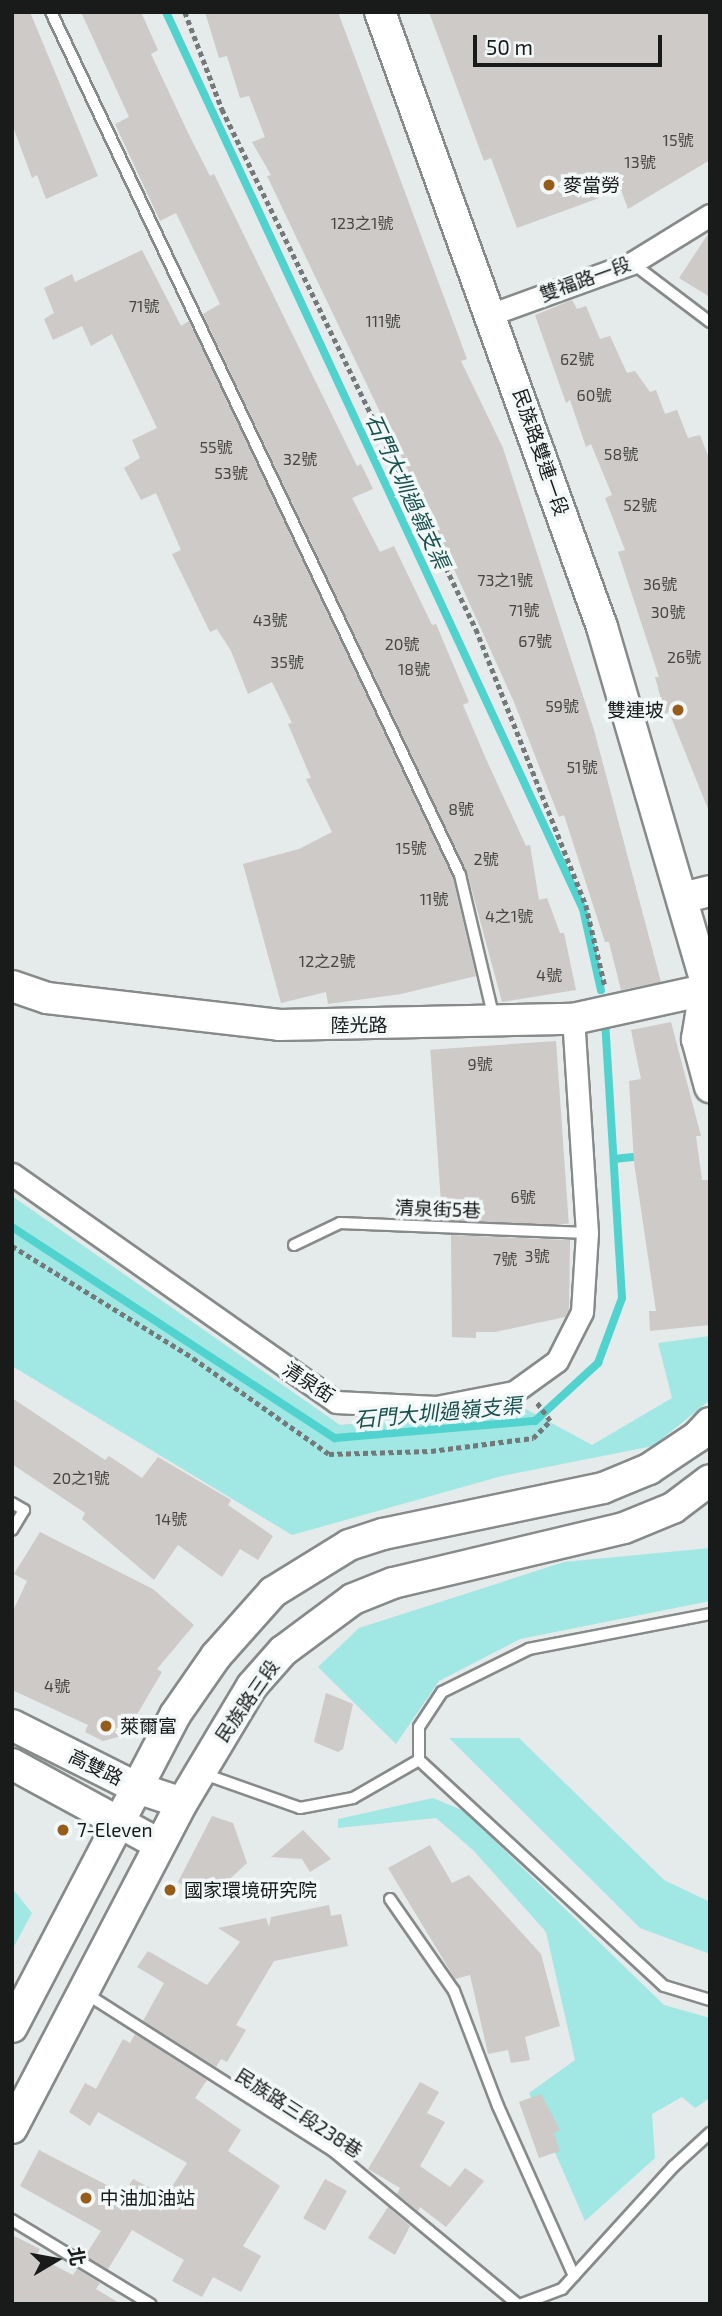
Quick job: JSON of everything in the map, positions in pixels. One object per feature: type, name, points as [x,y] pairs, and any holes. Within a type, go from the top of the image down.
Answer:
[{"type":"main road","name":"民族路雙連一段","points":[[380,12],[492,314],[696,894]]},
{"type":"main road","points":[[696,894],[708,993],[697,1039],[710,1087]]},
{"type":"main road","name":"陸光路","points":[[12,986],[47,998],[279,1025],[495,1024],[572,1019],[708,993]]},
{"type":"main road","points":[[12,2027],[174,1715],[216,1656],[273,1592],[349,1545],[414,1525],[603,1488],[649,1469],[697,1437],[710,1423]]},
{"type":"main road","name":"民族路三段","points":[[12,2128],[182,1803],[252,1686],[283,1651],[353,1599],[433,1572],[624,1528],[673,1508],[710,1480]]},
{"type":"main road","name":"高雙路","points":[[12,1725],[137,1788],[182,1803]]},
{"type":"main road","name":"高雙路","points":[[12,1764],[119,1818],[159,1844]]},
{"type":"street","name":"雙福路一段","points":[[492,314],[632,263],[710,215]]},
{"type":"street","name":"清泉街","points":[[12,1174],[336,1402],[436,1407],[514,1392],[557,1362],[582,1312],[587,1233],[572,1019]]},
{"type":"lane","points":[[51,12],[460,875],[495,1024]]},
{"type":"lane","points":[[632,263],[710,322]]},
{"type":"lane","name":"清泉街5巷","points":[[294,1245],[341,1223],[587,1233]]},
{"type":"lane","points":[[12,1503],[24,1510],[12,1530]]},
{"type":"lane","points":[[710,1614],[529,1649],[442,1692],[419,1727],[419,1760],[664,1986],[710,2000]]},
{"type":"lane","points":[[200,1772],[300,1808],[353,1798],[419,1760]]},
{"type":"lane","points":[[390,1899],[454,1991],[498,2106],[574,2276]]},
{"type":"lane","name":"民族路三段238巷","points":[[84,1993],[333,2151],[519,2304]]},
{"type":"lane","points":[[519,2304],[562,2289],[710,2133]]},
{"type":"lane","points":[[12,2220],[150,2304]]},
{"type":"path","points":[[185,12],[222,109],[476,629],[586,905],[611,1010]]},
{"type":"path","points":[[538,1406],[550,1421]]},
{"type":"shaded area","points":[[12,1196],[340,1425],[522,1407],[592,1445],[672,1398],[658,1343],[710,1336],[710,1400],[653,1446],[502,1476],[292,1535],[12,1366]]},
{"type":"shaded area","points":[[710,1548],[710,1601],[520,1639],[439,1681],[396,1744],[318,1667],[359,1628],[564,1562]]},
{"type":"shaded area","points":[[449,1738],[519,1738],[664,1880],[710,1902],[710,1954],[640,1928]]},
{"type":"shaded area","points":[[433,1798],[464,1811],[664,2005],[710,2018],[710,2098],[695,2108],[682,2097],[652,2114],[655,2158],[585,2221],[529,2093],[575,2060],[546,1932],[473,1850],[436,1818],[338,1828],[338,1819]]},
{"type":"shaded area","points":[[12,1888],[32,1913],[12,1950]]},
{"type":"building","points":[[12,12],[30,12],[98,176],[46,199],[37,175],[32,178],[12,124]]},
{"type":"building","points":[[81,12],[141,12],[158,50],[151,54],[190,137],[210,176],[214,174],[357,466],[361,464],[373,489],[352,498],[380,552],[394,546],[432,625],[436,624],[469,702],[463,705],[526,846],[530,845],[539,900],[547,898],[560,933],[564,933],[576,990],[502,1002],[467,872],[203,314],[220,304],[176,213],[160,221],[115,124],[129,117]]},
{"type":"building","points":[[205,12],[338,12],[467,359],[461,361],[503,448],[594,730],[661,982],[621,990],[609,942],[605,942],[564,815],[559,817],[514,702],[435,527],[267,176],[271,175],[252,142],[265,137],[249,96],[240,98],[227,56],[219,58]]},
{"type":"building","points":[[429,12],[710,12],[710,160],[628,209],[621,190],[517,228],[491,158],[484,161]]},
{"type":"building","points":[[710,231],[710,297],[679,278]]},
{"type":"building","points":[[142,250],[181,326],[189,321],[453,878],[476,976],[401,994],[328,1004],[326,992],[281,1003],[243,864],[299,849],[332,832],[306,779],[311,778],[288,724],[292,723],[272,682],[248,694],[231,651],[217,629],[210,632],[172,554],[181,550],[156,493],[141,500],[124,468],[140,458],[132,440],[157,428],[112,334],[91,346],[82,326],[53,340],[44,319],[54,313],[44,288],[72,274],[75,282]]},
{"type":"building","points":[[572,300],[577,309],[586,306],[600,339],[610,336],[627,373],[635,371],[650,392],[656,390],[665,414],[677,410],[688,438],[700,435],[710,461],[710,814],[669,712],[665,714],[655,677],[659,677],[618,552],[625,550],[605,498],[612,495],[591,444],[586,447],[570,400],[566,403],[535,315]]},
{"type":"building","points":[[671,1022],[701,1136],[696,1136],[702,1180],[710,1180],[710,1325],[650,1331],[649,1311],[656,1311],[634,1162],[629,1081],[641,1079],[631,1030]]},
{"type":"building","points":[[556,1041],[569,1224],[443,1232],[430,1050]]},
{"type":"building","points":[[451,1235],[570,1240],[569,1309],[565,1317],[495,1332],[476,1332],[476,1338],[452,1337]]},
{"type":"building","points":[[12,1398],[105,1460],[109,1456],[142,1478],[158,1457],[231,1500],[228,1505],[273,1536],[258,1560],[240,1549],[222,1577],[178,1545],[154,1580],[82,1519],[85,1513],[12,1464]]},
{"type":"building","points":[[40,1532],[153,1589],[194,1625],[157,1669],[162,1672],[125,1735],[103,1741],[85,1732],[88,1725],[12,1690],[12,1613],[27,1581],[14,1574]]},
{"type":"building","points":[[326,1693],[353,1704],[343,1749],[338,1752],[314,1742]]},
{"type":"building","points":[[212,1816],[233,1823],[247,1863],[207,1900],[178,1882]]},
{"type":"building","points":[[303,1830],[331,1859],[310,1872],[302,1859],[271,1857]]},
{"type":"building","points":[[430,1845],[452,1883],[469,1875],[541,1954],[560,2026],[525,2037],[530,2060],[511,2063],[508,2050],[488,2054],[470,1975],[455,1979],[388,1868]]},
{"type":"building","points":[[329,1905],[331,1916],[341,1914],[348,1946],[274,1961],[236,2025],[246,2030],[227,2062],[221,2059],[216,2067],[143,2021],[164,1983],[137,1967],[148,1951],[207,1985],[240,1942],[218,1928],[266,1918],[269,1927],[271,1917]]},
{"type":"building","points":[[135,2034],[207,2080],[195,2098],[241,2130],[228,2151],[280,2186],[243,2246],[261,2256],[241,2292],[213,2277],[202,2297],[172,2281],[184,2260],[132,2230],[108,2269],[85,2256],[101,2231],[20,2186],[39,2150],[124,2194],[133,2179],[166,2196],[187,2163],[98,2112],[90,2126],[69,2112],[85,2083],[96,2089],[123,2039],[130,2043]]},
{"type":"building","points":[[420,2082],[439,2092],[427,2113],[445,2122],[420,2166],[450,2187],[465,2168],[484,2181],[446,2227],[420,2207],[418,2211],[397,2194],[400,2188],[368,2169]]},
{"type":"building","points":[[541,2094],[560,2130],[554,2133],[560,2151],[539,2158],[519,2102]]},
{"type":"building","points":[[325,2179],[347,2191],[325,2230],[303,2218]]},
{"type":"building","points":[[388,2207],[410,2226],[395,2255],[368,2238]]},
{"type":"building","points":[[12,2235],[40,2249],[36,2256],[73,2275],[77,2269],[100,2283],[96,2289],[121,2304],[12,2304]]},
{"type":"waterway","name":"石門大圳過嶺支渠","points":[[166,12],[583,909],[601,990]]},
{"type":"waterway","name":"石門大圳過嶺支渠","points":[[12,1227],[335,1438],[535,1421],[598,1363],[622,1298],[605,1018]]},
{"type":"waterway","points":[[614,1159],[643,1156]]},
{"type":"place","name":"麥當勞","points":[[549,185]]},
{"type":"place","name":"雙連坡","points":[[678,710]]},
{"type":"place","name":"萊爾富","points":[[106,1726]]},
{"type":"place","name":"7-Eleven","points":[[63,1830]]},
{"type":"place","name":"國家環境研究院","points":[[170,1890]]},
{"type":"place","name":"中油加油站","points":[[86,2198]]}]
